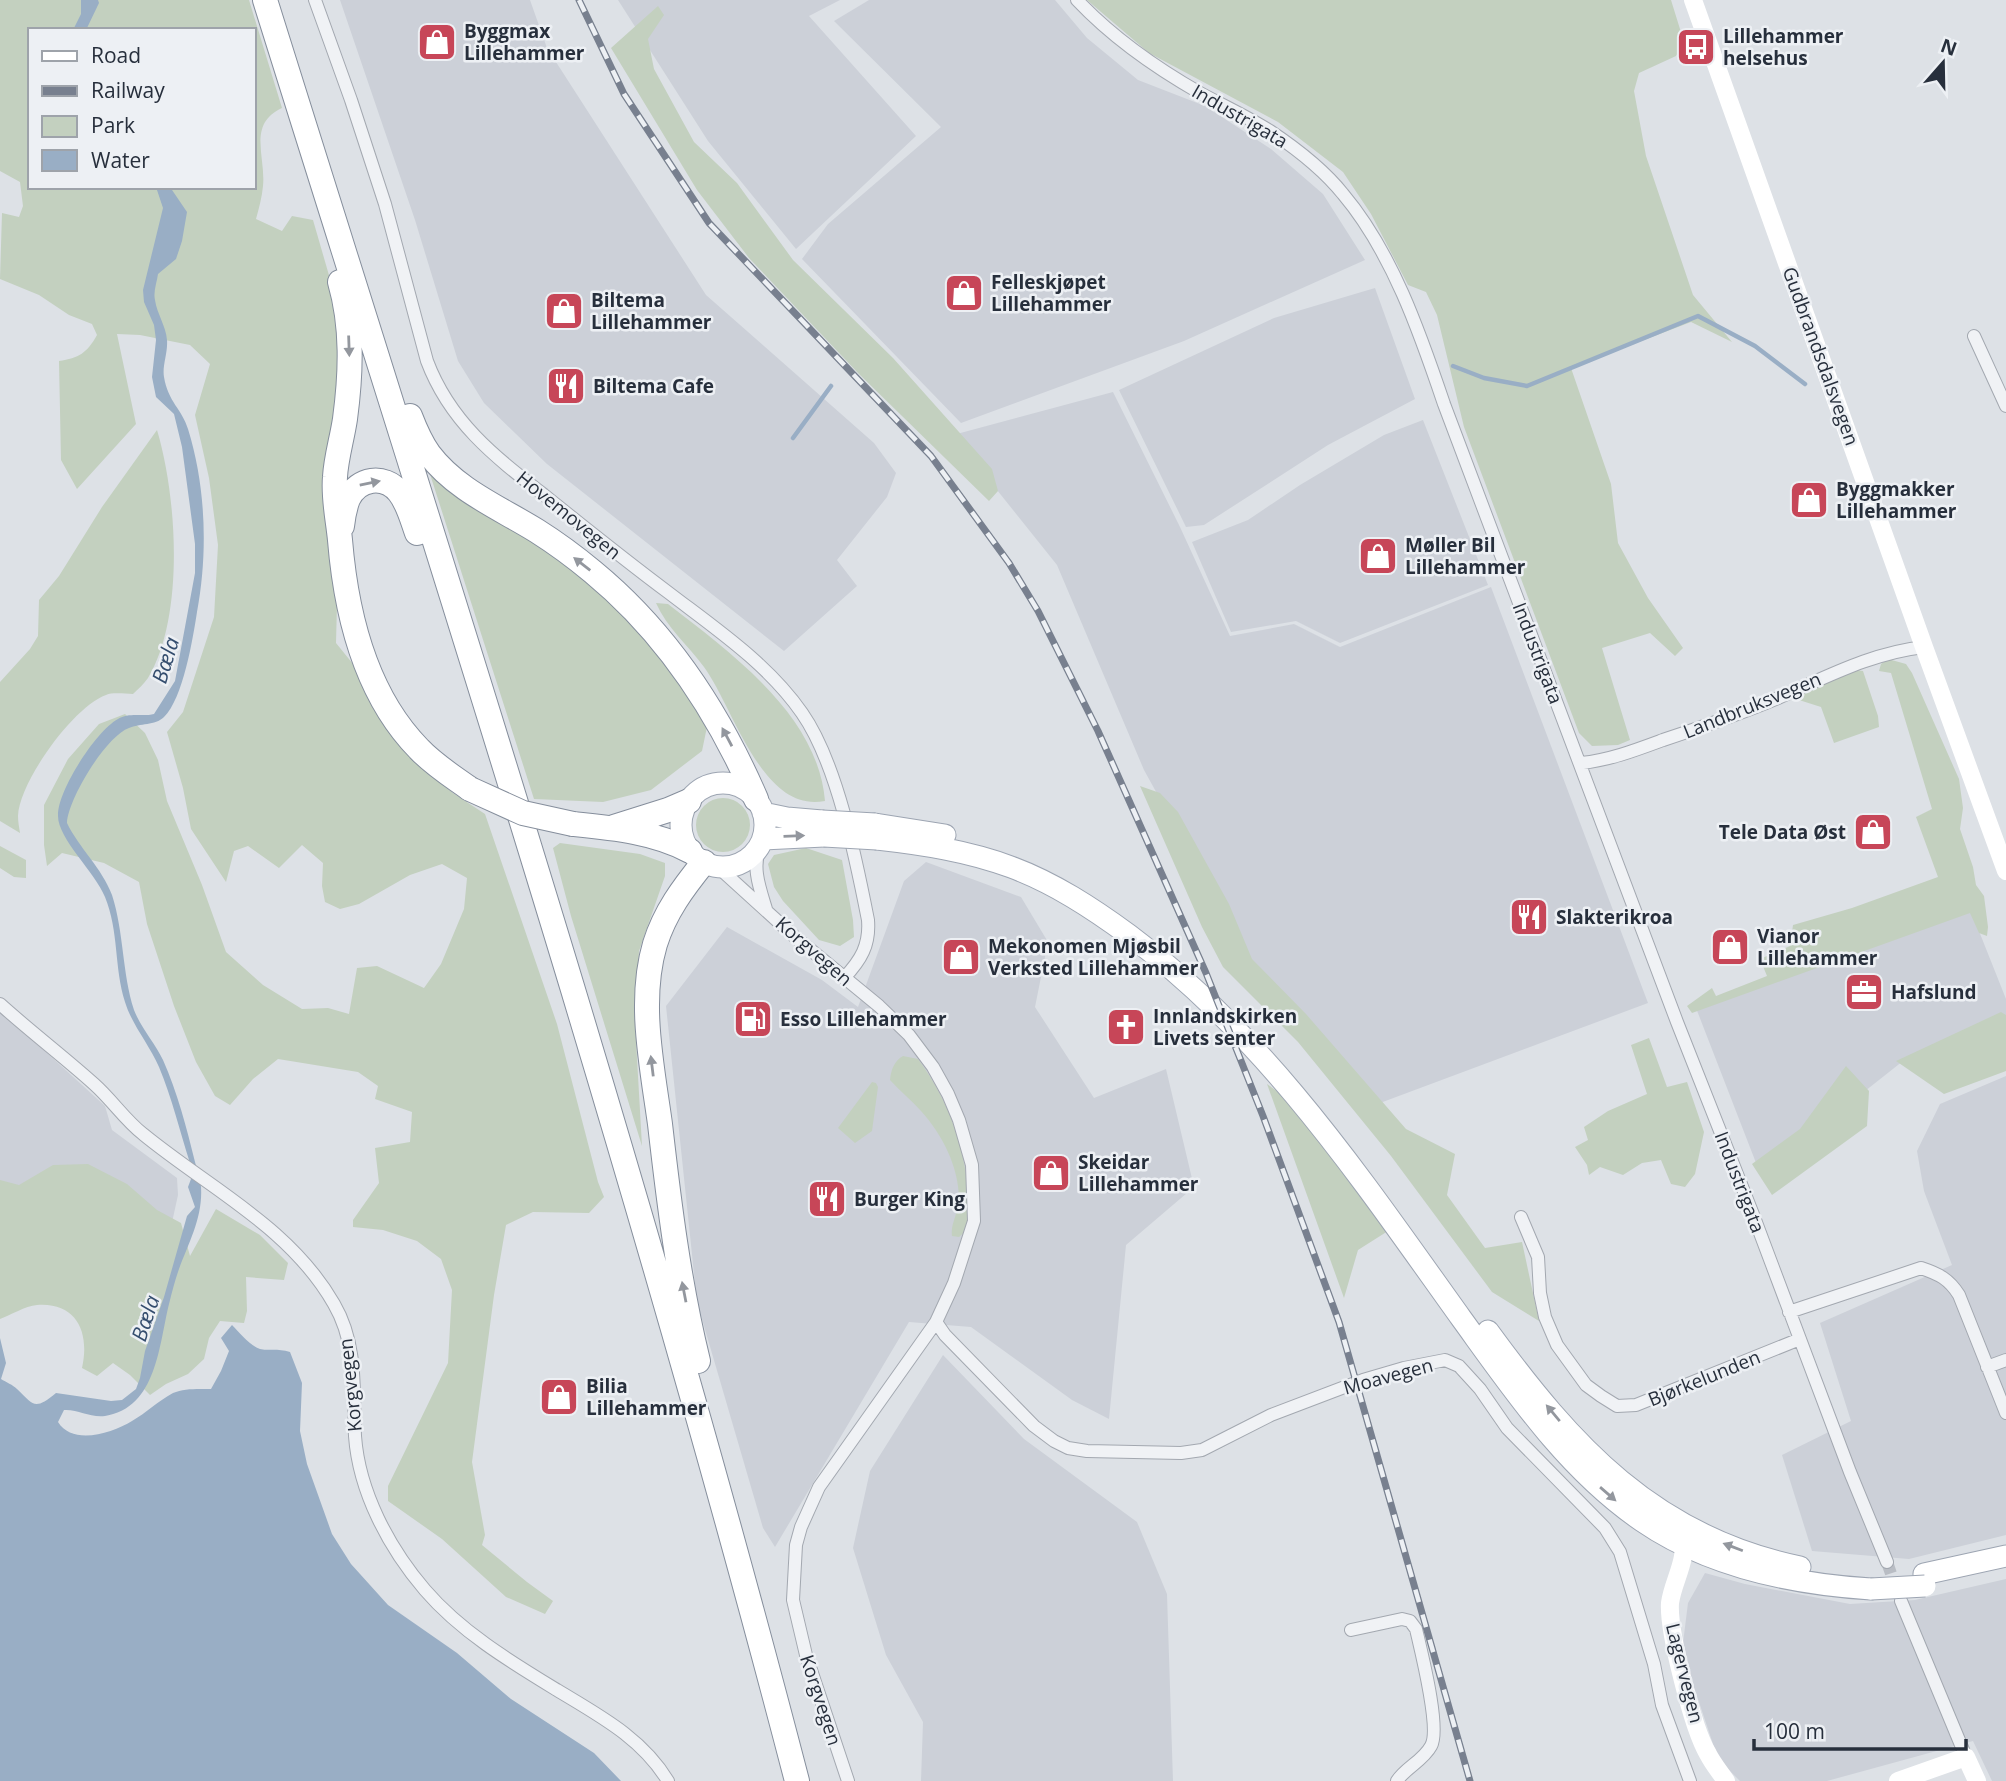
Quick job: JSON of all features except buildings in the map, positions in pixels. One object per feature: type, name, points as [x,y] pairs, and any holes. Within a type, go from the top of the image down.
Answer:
[{"type":"highway","points":[[265,0],[515,793],[646,1233],[797,1781]]},
{"type":"highway","points":[[274,0],[407,411],[428,453],[457,482],[538,532],[584,565],[621,596],[649,625],[698,688],[739,760],[760,806]]},
{"type":"highway","points":[[300,113],[305,169],[325,227],[348,321],[349,384],[334,496],[347,603],[362,652],[383,701],[419,749],[470,789],[523,813],[672,841],[704,860],[676,897],[654,945],[647,999],[650,1048],[684,1293],[696,1355],[756,1586],[763,1622],[761,1644]]},
{"type":"highway","points":[[339,537],[348,499],[365,481],[389,483],[401,494],[432,575],[479,728],[493,763],[507,786],[515,793]]},
{"type":"highway","points":[[609,828],[646,818],[689,801]]},
{"type":"main road","name":"Gudbrandsdalsvegen","points":[[1693,0],[2006,871]]},
{"type":"main road","points":[[760,806],[765,828],[762,842],[743,863],[731,866],[704,860],[682,830],[683,815],[689,801],[702,789],[726,783],[743,788],[760,806],[823,829],[876,832],[996,862],[1030,875],[1099,914],[1183,978],[1233,1024],[1289,1086],[1528,1409],[1580,1469],[1614,1500],[1668,1526],[1760,1557],[1811,1569],[1925,1580],[2006,1572]]},
{"type":"main road","points":[[762,842],[823,829]]},
{"type":"main road","points":[[1668,1526],[1690,1548],[1758,1572],[1808,1583],[1876,1576]]},
{"type":"main road","points":[[1668,1526],[1671,1601]]},
{"type":"main road","name":"Lagervegen","points":[[1690,1548],[1671,1601],[1674,1638],[1691,1707],[1706,1753],[1726,1781]]},
{"type":"main road","points":[[1925,1580],[2006,1556]]},
{"type":"main road","points":[[1898,1781],[1966,1757],[1977,1781]]},
{"type":"street","name":"Hovemovegen","points":[[315,0],[385,204],[428,361],[437,386],[451,409],[475,437],[519,475],[746,654],[786,692],[814,733],[827,760],[835,788],[867,920],[868,941],[863,954],[844,978]]},
{"type":"street","name":"Industrigata","points":[[1077,0],[1150,62],[1296,149],[1342,192],[1363,220],[1393,275],[1420,334],[1677,1023],[1850,1472],[1876,1576]]},
{"type":"street","points":[[1974,336],[2006,407]]},
{"type":"street","name":"Landbruksvegen","points":[[1581,763],[1626,754],[1690,732],[1866,659],[1897,650],[1924,647]]},
{"type":"street","name":"Korgvegen","points":[[762,842],[755,858],[755,869],[766,909]]},
{"type":"street","name":"Korgvegen","points":[[704,860],[766,909],[901,1028],[933,1067],[948,1094],[966,1143],[973,1179],[974,1221],[954,1283],[936,1322],[819,1487],[796,1545],[793,1600],[806,1656],[848,1781]]},
{"type":"street","name":"Korgvegen","points":[[0,1004],[97,1086],[141,1133],[267,1225],[310,1268],[335,1306],[348,1338],[356,1408],[355,1436],[361,1470],[369,1499],[398,1552],[425,1590],[464,1628],[542,1681],[616,1726],[640,1745],[668,1781]]},
{"type":"street","name":"Bjørkelunden","points":[[1521,1217],[1538,1258],[1540,1293],[1549,1329],[1586,1385],[1616,1406],[1636,1405],[1800,1339]]},
{"type":"street","points":[[1789,1312],[1921,1268],[1940,1274],[1952,1284],[1959,1296],[2006,1413]]},
{"type":"street","name":"Moavegen","points":[[936,1322],[945,1335],[1034,1426],[1068,1448],[1087,1451],[1181,1453],[1202,1450],[1271,1415],[1363,1380],[1445,1360],[1459,1366],[1480,1389],[1507,1429],[1605,1528],[1620,1552],[1654,1664],[1668,1725],[1690,1781]]},
{"type":"street","points":[[1987,1367],[2006,1360]]},
{"type":"street","points":[[1901,1601],[1966,1757]]},
{"type":"street","points":[[1351,1630],[1402,1619],[1410,1621],[1416,1629],[1433,1716],[1434,1736],[1426,1754],[1397,1781]]},
{"type":"shaded area","points":[[340,0],[530,0],[547,48],[706,295],[874,443],[896,473],[887,497],[837,560],[857,586],[784,651],[547,464],[484,403],[458,361],[415,220]]},
{"type":"shaded area","points":[[618,0],[840,0],[809,16],[916,136],[796,249],[708,141]]},
{"type":"shaded area","points":[[869,0],[1055,0],[1087,38],[1138,80],[1205,106],[1271,149],[1323,194],[1365,260],[1184,341],[961,423],[802,259],[828,224],[941,127],[834,21]]},
{"type":"shaded area","points":[[1375,288],[1415,399],[1328,445],[1204,525],[1186,527],[1119,390],[1274,318]]},
{"type":"shaded area","points":[[1113,392],[1230,636],[1294,624],[1340,647],[1491,587],[1648,1003],[1380,1103],[1249,960],[1144,770],[1057,565],[953,435]]},
{"type":"shaded area","points":[[1423,420],[1488,585],[1340,643],[1296,621],[1231,632],[1192,542],[1248,520],[1300,485],[1384,435]]},
{"type":"shaded area","points":[[926,862],[1021,897],[1048,942],[1035,1007],[1094,1098],[1166,1069],[1194,1187],[1126,1245],[1109,1419],[1072,1400],[971,1327],[909,1322],[775,1547],[763,1528],[697,1302],[666,1006],[727,927],[822,980],[858,1007],[904,881]]},
{"type":"shaded area","points":[[1971,911],[2006,999],[2006,1021],[1903,1061],[1758,1168],[1696,1008]]},
{"type":"shaded area","points":[[0,1010],[105,1106],[112,1130],[177,1178],[178,1195],[171,1227],[0,1267]]},
{"type":"shaded area","points":[[2006,1076],[2006,1535],[1909,1559],[1812,1551],[1782,1455],[1851,1421],[1820,1323],[1952,1265],[1924,1191],[1917,1151],[1940,1104]]},
{"type":"shaded area","points":[[943,1355],[1024,1439],[1137,1522],[1167,1594],[1173,1781],[921,1781],[923,1722],[886,1655],[853,1548],[870,1471]]},
{"type":"shaded area","points":[[1705,1573],[1745,1584],[1850,1604],[1915,1600],[2006,1579],[2006,1781],[1992,1781],[1973,1741],[1827,1781],[1740,1781],[1718,1759],[1682,1651],[1688,1603]]},
{"type":"green space","points":[[0,0],[249,0],[282,108],[271,115],[261,132],[263,186],[256,219],[282,231],[292,216],[313,220],[344,338],[336,643],[353,664],[373,707],[419,765],[453,793],[485,814],[557,1024],[604,1197],[589,1213],[533,1212],[506,1225],[494,1295],[472,1462],[485,1535],[482,1545],[553,1601],[545,1614],[506,1597],[442,1539],[388,1501],[388,1486],[448,1363],[452,1290],[441,1259],[417,1241],[383,1230],[353,1227],[353,1220],[379,1183],[375,1148],[410,1142],[412,1112],[375,1099],[378,1086],[358,1072],[278,1059],[253,1079],[230,1105],[215,1096],[196,1062],[174,1006],[147,924],[139,882],[104,863],[62,853],[47,866],[44,805],[68,759],[99,724],[125,714],[145,733],[158,760],[167,801],[226,952],[263,985],[302,1009],[328,1008],[349,1014],[357,968],[377,966],[424,988],[441,964],[464,909],[467,878],[442,864],[410,875],[359,904],[340,909],[325,902],[322,886],[323,863],[302,845],[279,868],[248,846],[234,851],[226,882],[191,829],[167,732],[183,712],[214,617],[218,545],[209,478],[195,415],[210,364],[190,345],[140,335],[117,334],[136,424],[77,489],[61,460],[59,361],[82,354],[97,335],[92,324],[69,315],[39,295],[0,279],[2,213],[19,217],[23,206],[20,182],[0,171]]},
{"type":"green space","points":[[1087,0],[1671,0],[1684,42],[1676,56],[1639,73],[1634,91],[1646,156],[1693,295],[1732,342],[1691,322],[1571,368],[1611,484],[1618,543],[1648,598],[1683,648],[1675,656],[1650,633],[1602,648],[1630,740],[1618,745],[1592,746],[1579,733],[1464,427],[1437,315],[1426,292],[1408,285],[1371,214],[1343,172],[1278,122],[1149,53]]},
{"type":"green space","points":[[658,6],[664,15],[648,39],[654,69],[694,142],[737,183],[793,260],[893,358],[992,469],[998,491],[989,501],[859,374],[749,258],[697,190],[611,48]]},
{"type":"green space","points":[[157,430],[169,488],[174,556],[168,623],[160,652],[148,678],[133,694],[109,694],[93,702],[64,729],[50,747],[21,801],[18,816],[20,833],[0,821],[0,682],[30,649],[38,636],[39,600],[59,576],[102,507]]},
{"type":"green space","points":[[429,471],[565,560],[652,643],[708,722],[702,751],[651,790],[603,802],[534,799]]},
{"type":"green space","points":[[656,603],[668,604],[744,665],[768,689],[789,714],[806,741],[819,770],[825,801],[803,801],[784,791],[767,775],[752,754],[704,667],[672,628]]},
{"type":"green space","points":[[1888,659],[1906,664],[1912,673],[1959,779],[1963,808],[1960,829],[1976,885],[1984,896],[1987,936],[1979,933],[1970,913],[1692,1013],[1687,1006],[1712,988],[1716,996],[1767,976],[1760,959],[1790,946],[1793,925],[1852,908],[1938,877],[1916,817],[1932,809],[1891,673],[1879,671],[1881,664]]},
{"type":"green space","points":[[1856,670],[1863,671],[1879,727],[1834,743],[1821,707],[1799,700],[1801,692]]},
{"type":"green space","points":[[1140,786],[1160,793],[1178,812],[1229,904],[1252,959],[1306,1014],[1406,1129],[1455,1154],[1447,1195],[1485,1248],[1522,1242],[1539,1321],[1492,1292],[1391,1156],[1298,1042],[1223,967],[1202,927]]},
{"type":"green space","points":[[723,798],[742,806],[750,825],[742,844],[723,852],[704,844],[696,825],[704,806]]},
{"type":"green space","points":[[560,843],[640,854],[665,863],[665,876],[639,951],[635,1023],[642,1146],[571,916],[553,848]]},
{"type":"green space","points":[[0,846],[26,860],[26,878],[14,877],[0,868]]},
{"type":"green space","points":[[806,848],[842,860],[854,937],[840,946],[819,940],[783,901],[774,887],[768,864],[774,855]]},
{"type":"green space","points":[[2001,1012],[2006,1015],[2006,1071],[1944,1094],[1896,1061]]},
{"type":"green space","points":[[1649,1038],[1667,1087],[1687,1082],[1704,1132],[1695,1174],[1685,1187],[1671,1184],[1661,1160],[1642,1163],[1623,1175],[1600,1167],[1589,1175],[1587,1165],[1575,1147],[1588,1140],[1584,1127],[1608,1111],[1647,1094],[1631,1045]]},
{"type":"green space","points":[[903,1056],[918,1059],[931,1078],[959,1140],[968,1207],[967,1230],[959,1237],[952,1236],[959,1199],[953,1163],[929,1120],[890,1080],[897,1060]]},
{"type":"green space","points":[[1846,1066],[1869,1091],[1867,1126],[1772,1195],[1752,1164],[1800,1129]]},
{"type":"green space","points":[[872,1082],[878,1087],[872,1131],[855,1143],[838,1128]]},
{"type":"green space","points":[[1267,1084],[1291,1101],[1388,1231],[1358,1250],[1344,1298]]},
{"type":"green space","points":[[88,1164],[127,1184],[157,1210],[181,1223],[190,1256],[216,1209],[260,1235],[288,1263],[284,1280],[246,1277],[247,1311],[244,1323],[220,1321],[209,1338],[204,1359],[188,1374],[150,1395],[113,1363],[97,1376],[82,1368],[82,1332],[78,1322],[62,1309],[51,1305],[37,1305],[0,1319],[0,1180],[19,1185],[53,1165]]},
{"type":"water","points":[[81,0],[98,0],[87,28],[74,28],[81,14]]},
{"type":"water","points":[[157,189],[171,189],[187,212],[176,259],[158,274],[155,297],[167,340],[164,373],[166,386],[188,429],[199,474],[204,543],[201,590],[186,668],[171,708],[160,720],[129,728],[110,743],[81,785],[67,823],[112,895],[134,1010],[160,1054],[173,1084],[200,1178],[201,1198],[195,1229],[169,1304],[153,1372],[145,1388],[136,1401],[122,1411],[100,1416],[64,1410],[58,1422],[73,1434],[104,1433],[132,1421],[173,1393],[211,1389],[229,1351],[221,1338],[232,1325],[256,1347],[290,1352],[302,1383],[300,1431],[307,1464],[332,1534],[351,1564],[388,1605],[457,1653],[511,1699],[594,1753],[621,1781],[0,1781],[0,1338],[6,1363],[1,1379],[31,1402],[38,1404],[56,1393],[111,1401],[122,1400],[136,1389],[145,1351],[164,1297],[187,1216],[195,1207],[188,1187],[191,1179],[190,1163],[168,1091],[159,1067],[125,1002],[105,897],[64,835],[58,816],[59,805],[71,777],[99,736],[122,717],[154,714],[175,681],[195,573],[195,544],[182,447],[174,414],[156,397],[152,377],[156,340],[154,325],[144,302],[143,290],[163,208]]},
{"type":"waterway","points":[[1453,366],[1484,378],[1527,386],[1698,316],[1755,346],[1805,384]]},
{"type":"waterway","points":[[793,438],[831,386]]},
{"type":"tunnel","points":[[1887,1562],[1897,1591]]},
{"type":"railway","points":[[579,0],[624,94],[709,223],[931,456],[1009,563],[1038,611],[1098,731],[1206,973],[1263,1116],[1339,1322],[1470,1781]]},
{"type":"place","name":"Byggmax Lillehammer","points":[[437,42]]},
{"type":"place","name":"Lillehammer helsehus","points":[[1696,47]]},
{"type":"place","name":"Felleskjøpet Lillehammer","points":[[964,293]]},
{"type":"place","name":"Biltema Lillehammer","points":[[564,311]]},
{"type":"place","name":"Biltema Cafe","points":[[566,386]]},
{"type":"place","name":"Byggmakker Lillehammer","points":[[1809,500]]},
{"type":"place","name":"Møller Bil Lillehammer","points":[[1378,556]]},
{"type":"place","name":"Tele Data Øst","points":[[1873,832]]},
{"type":"place","name":"Slakterikroa","points":[[1529,917]]},
{"type":"place","name":"Vianor Lillehammer","points":[[1730,947]]},
{"type":"place","name":"Mekonomen Mjøsbil Verksted Lillehammer","points":[[961,957]]},
{"type":"place","name":"Hafslund","points":[[1864,992]]},
{"type":"place","name":"Esso Lillehammer","points":[[753,1019]]},
{"type":"place","name":"Innlandskirken Livets senter","points":[[1126,1027]]},
{"type":"place","name":"Skeidar Lillehammer","points":[[1051,1173]]},
{"type":"place","name":"Burger King","points":[[827,1199]]},
{"type":"place","name":"Bilia Lillehammer","points":[[559,1397]]},
{"type":"water label","name":"Bæla","points":[[165,660]]},
{"type":"water label","name":"Bæla","points":[[145,1318]]}]
